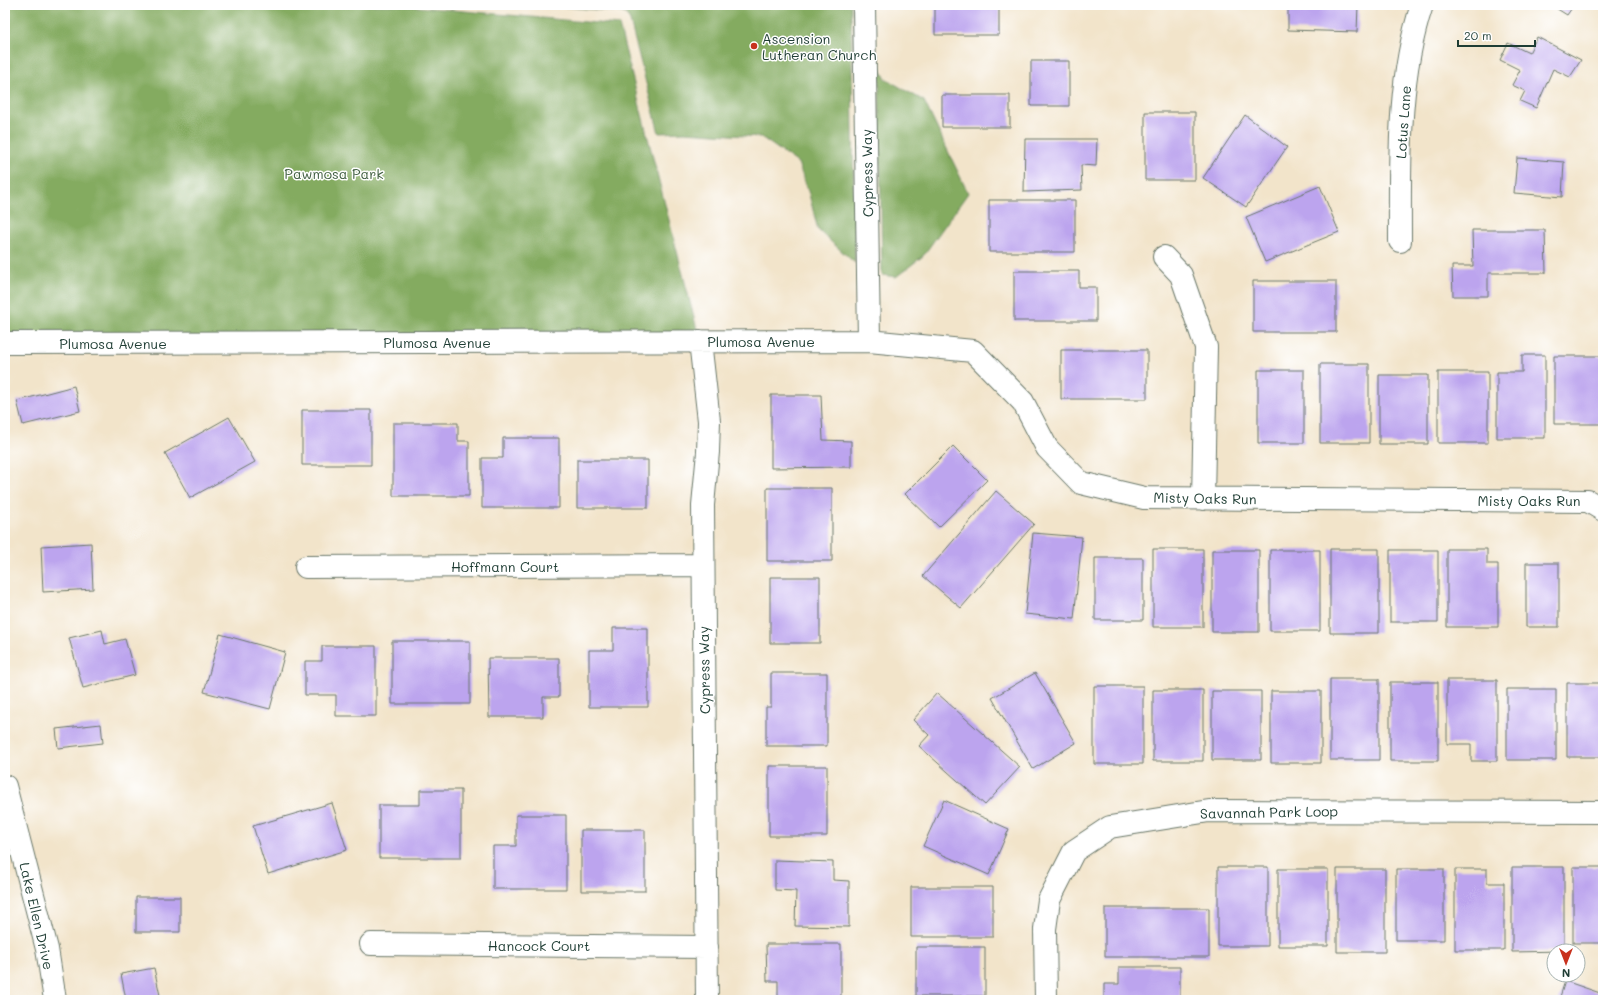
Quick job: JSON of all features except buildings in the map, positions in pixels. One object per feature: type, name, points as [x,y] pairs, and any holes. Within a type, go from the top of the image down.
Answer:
[{"type":"street","name":"Cypress Way","points":[[864,5],[869,341]]},
{"type":"street","name":"Lotus Lane","points":[[1400,241],[1400,144],[1407,64],[1417,19],[1422,5]]},
{"type":"street","points":[[1164,257],[1181,274],[1206,347],[1203,499]]},
{"type":"street","name":"Cypress Way","points":[[700,341],[709,421],[708,452],[703,505],[707,1000]]},
{"type":"street","name":"Plumosa Avenue","points":[[5,343],[869,341]]},
{"type":"street","name":"Misty Oaks Run","points":[[869,341],[974,351],[1023,402],[1047,448],[1081,483],[1144,498],[1588,501],[1603,510]]},
{"type":"street","name":"Hoffmann Court","points":[[306,568],[703,565]]},
{"type":"street","name":"Lake Ellen Drive","points":[[5,786],[47,949],[55,1000]]},
{"type":"street","name":"Savannah Park Loop","points":[[1046,1000],[1045,930],[1049,900],[1074,851],[1110,826],[1209,811],[1603,812]]},
{"type":"street","name":"Hancock Court","points":[[370,944],[707,947]]},
{"type":"green space","name":"Pawmosa Park","points":[[5,5],[398,5],[619,25],[700,341],[5,343]]},
{"type":"green space","points":[[545,5],[851,5],[855,263],[818,230],[809,194],[798,163],[761,137],[684,132],[659,133],[630,21],[626,14],[620,12]]},
{"type":"green space","points":[[879,67],[886,79],[924,101],[968,193],[923,256],[896,277],[882,275]]},
{"type":"place","name":"Ascension Lutheran Church","points":[[754,46]]}]
